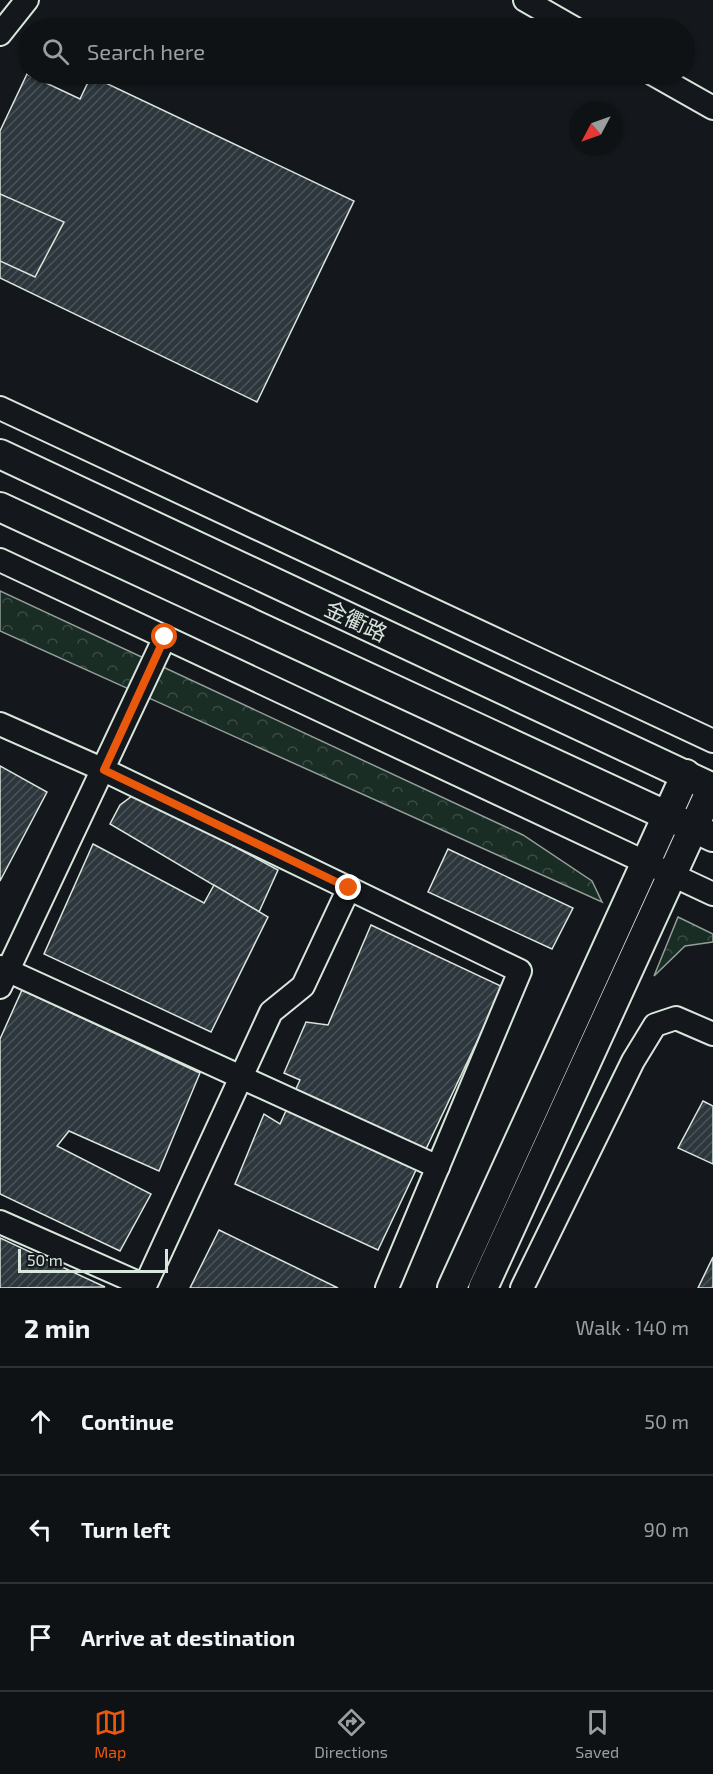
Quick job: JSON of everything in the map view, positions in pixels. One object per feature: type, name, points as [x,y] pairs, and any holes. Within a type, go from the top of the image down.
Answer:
[{"type":"main road","name":"金衢路","points":[[0,454],[712,788]]},
{"type":"main road","name":"金衢路","points":[[0,507],[703,833]]},
{"type":"main road","points":[[452,1288],[686,774]]},
{"type":"main road","points":[[483,1288],[672,875],[703,833],[712,788]]},
{"type":"street","points":[[0,34],[27,0]]},
{"type":"street","points":[[525,0],[556,18]]},
{"type":"street","points":[[671,84],[713,108]]},
{"type":"street","points":[[0,408],[713,741]]},
{"type":"street","points":[[0,560],[713,894]]},
{"type":"street","points":[[165,637],[104,770],[3,975],[242,1077],[438,1167]]},
{"type":"street","points":[[0,724],[104,770],[520,971],[387,1288]]},
{"type":"street","points":[[0,1222],[144,1287],[271,1012],[303,986],[349,888]]},
{"type":"street","points":[[522,1288],[633,1061],[655,1025],[676,1018],[713,1034]]},
{"type":"green space","points":[[0,591],[523,835],[592,881],[602,902],[0,631]]},
{"type":"green space","points":[[678,917],[713,934],[713,942],[685,946],[654,976]]},
{"type":"building","points":[[22,84],[48,84],[80,99],[87,84],[108,84],[354,201],[257,402],[0,278],[0,131]]},
{"type":"building","points":[[0,194],[64,222],[35,277],[0,261]]},
{"type":"building","points":[[0,766],[47,792],[0,881]]},
{"type":"building","points":[[132,796],[153,803],[278,870],[259,912],[110,824],[120,805]]},
{"type":"building","points":[[93,844],[204,903],[214,885],[268,917],[211,1032],[44,954]]},
{"type":"building","points":[[448,849],[573,908],[552,949],[428,892]]},
{"type":"building","points":[[371,925],[503,987],[378,1250],[235,1184],[264,1114],[280,1124],[300,1080],[284,1073],[306,1022],[328,1025]]},
{"type":"building","points":[[22,990],[200,1073],[159,1171],[69,1131],[57,1146],[151,1194],[120,1251],[0,1194],[0,1039]]},
{"type":"building","points":[[703,1101],[713,1106],[713,1164],[678,1148]]},
{"type":"building","points":[[219,1230],[338,1288],[190,1288]]},
{"type":"building","points":[[0,1238],[105,1287],[0,1288]]},
{"type":"building","points":[[713,1257],[713,1288],[698,1288]]},
{"type":"route","points":[[165,637],[104,770],[349,888]]}]
